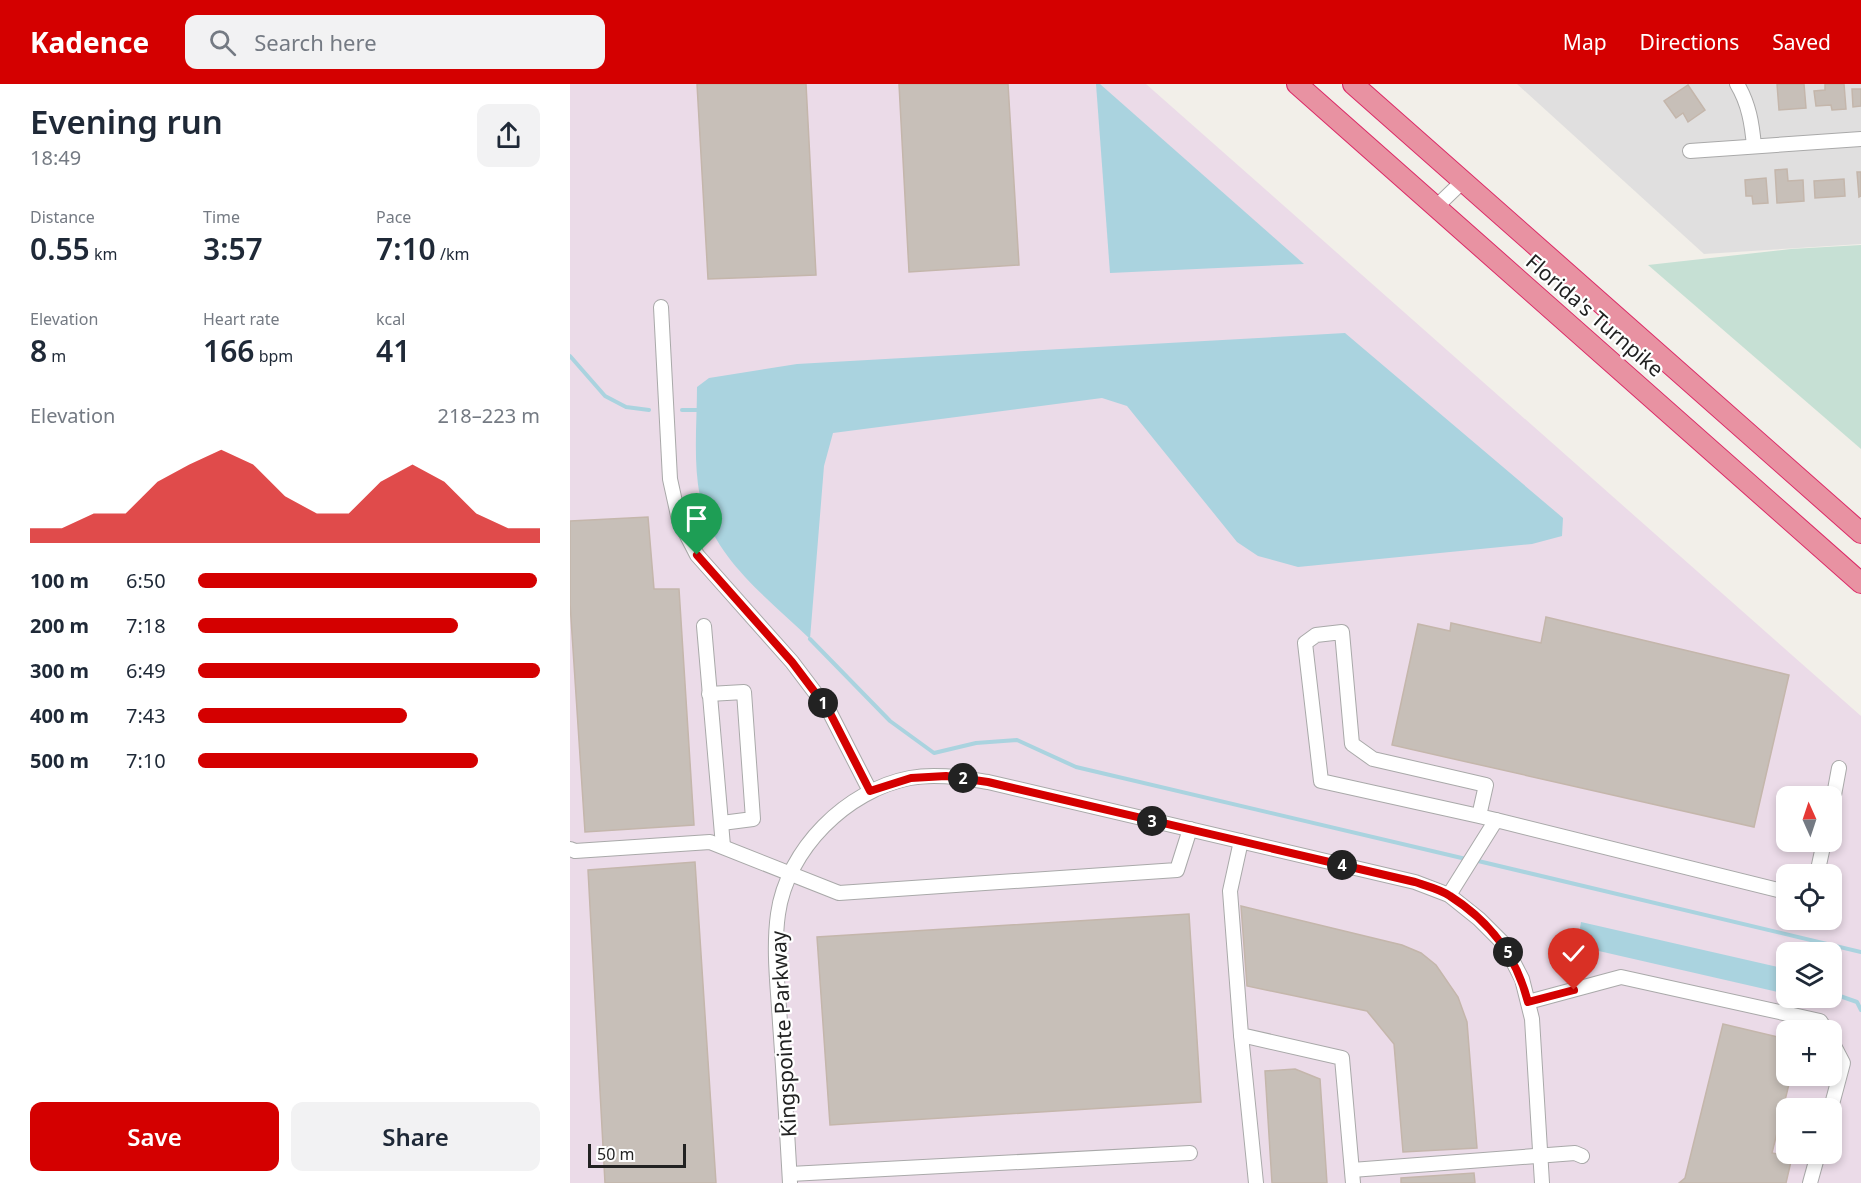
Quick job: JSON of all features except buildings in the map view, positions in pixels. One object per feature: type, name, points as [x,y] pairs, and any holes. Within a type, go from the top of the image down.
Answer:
[{"type":"highway","name":"Florida's Turnpike","points":[[1297,84],[1861,583]]},
{"type":"highway","name":"Florida's Turnpike","points":[[1353,84],[1861,533]]},
{"type":"street","points":[[1737,84],[1745,98],[1752,123],[1754,146]]},
{"type":"street","points":[[1690,151],[1861,139]]},
{"type":"street","points":[[1436,207],[1463,181]]},
{"type":"street","points":[[661,307],[670,478],[680,520],[697,555],[792,662],[829,711],[870,791]]},
{"type":"street","points":[[704,626],[723,846]]},
{"type":"street","points":[[1479,816],[1486,785],[1373,759],[1352,744],[1342,632],[1316,635],[1305,643],[1321,781],[1496,820],[1776,890]]},
{"type":"street","points":[[709,694],[744,692],[753,819],[722,824]]},
{"type":"street","points":[[1836,786],[1839,768]]},
{"type":"street","name":"Kingspointe Parkway","points":[[790,1179],[776,951],[779,912],[791,874],[806,845],[836,814],[870,791],[911,778],[946,776],[988,782],[1415,882],[1449,895],[1479,919],[1504,944],[1522,979],[1532,1019],[1542,1183]]},
{"type":"street","points":[[1449,895],[1496,820]]},
{"type":"street","points":[[570,849],[575,851],[710,842],[839,893],[1177,870],[1190,829]]},
{"type":"street","points":[[1241,841],[1230,891],[1241,1035],[1256,1183]]},
{"type":"street","points":[[1528,1002],[1621,977],[1815,1020]]},
{"type":"street","points":[[1241,1035],[1342,1058],[1352,1176],[1540,1156],[1575,1153],[1582,1156]]},
{"type":"street","points":[[790,1179],[874,1176],[1190,1153]]},
{"type":"street","points":[[1810,1183],[1815,1164]]},
{"type":"shaded area","points":[[570,84],[1146,84],[1861,716],[1861,1183],[570,1183]]},
{"type":"shaded area","points":[[1517,84],[1861,84],[1861,244],[1704,254]]},
{"type":"green space","points":[[1861,245],[1861,449],[1648,265],[1791,249]]},
{"type":"water","points":[[1096,84],[1100,84],[1304,264],[1110,273]]},
{"type":"water","points":[[1345,333],[1563,518],[1562,536],[1532,544],[1298,567],[1258,556],[1237,542],[1127,406],[1102,398],[833,433],[824,466],[810,639],[744,576],[729,558],[706,519],[700,497],[696,456],[697,387],[709,378],[797,364]]},
{"type":"water","points":[[1581,922],[1776,967],[1776,992],[1577,946]]},
{"type":"waterway","points":[[570,356],[605,396],[626,407],[649,410]]},
{"type":"waterway","points":[[682,410],[697,410]]},
{"type":"waterway","points":[[810,639],[890,721],[934,753],[976,743],[1017,740],[1076,767],[1466,859]]},
{"type":"waterway","points":[[1474,860],[1861,952]]},
{"type":"waterway","points":[[1842,997],[1857,1002],[1861,1010]]},
{"type":"route","points":[[697,555],[792,662],[829,711],[870,791],[911,778],[946,776],[988,782],[1415,882],[1449,895],[1479,919],[1504,944],[1522,979],[1528,1002],[1574,990]]}]
